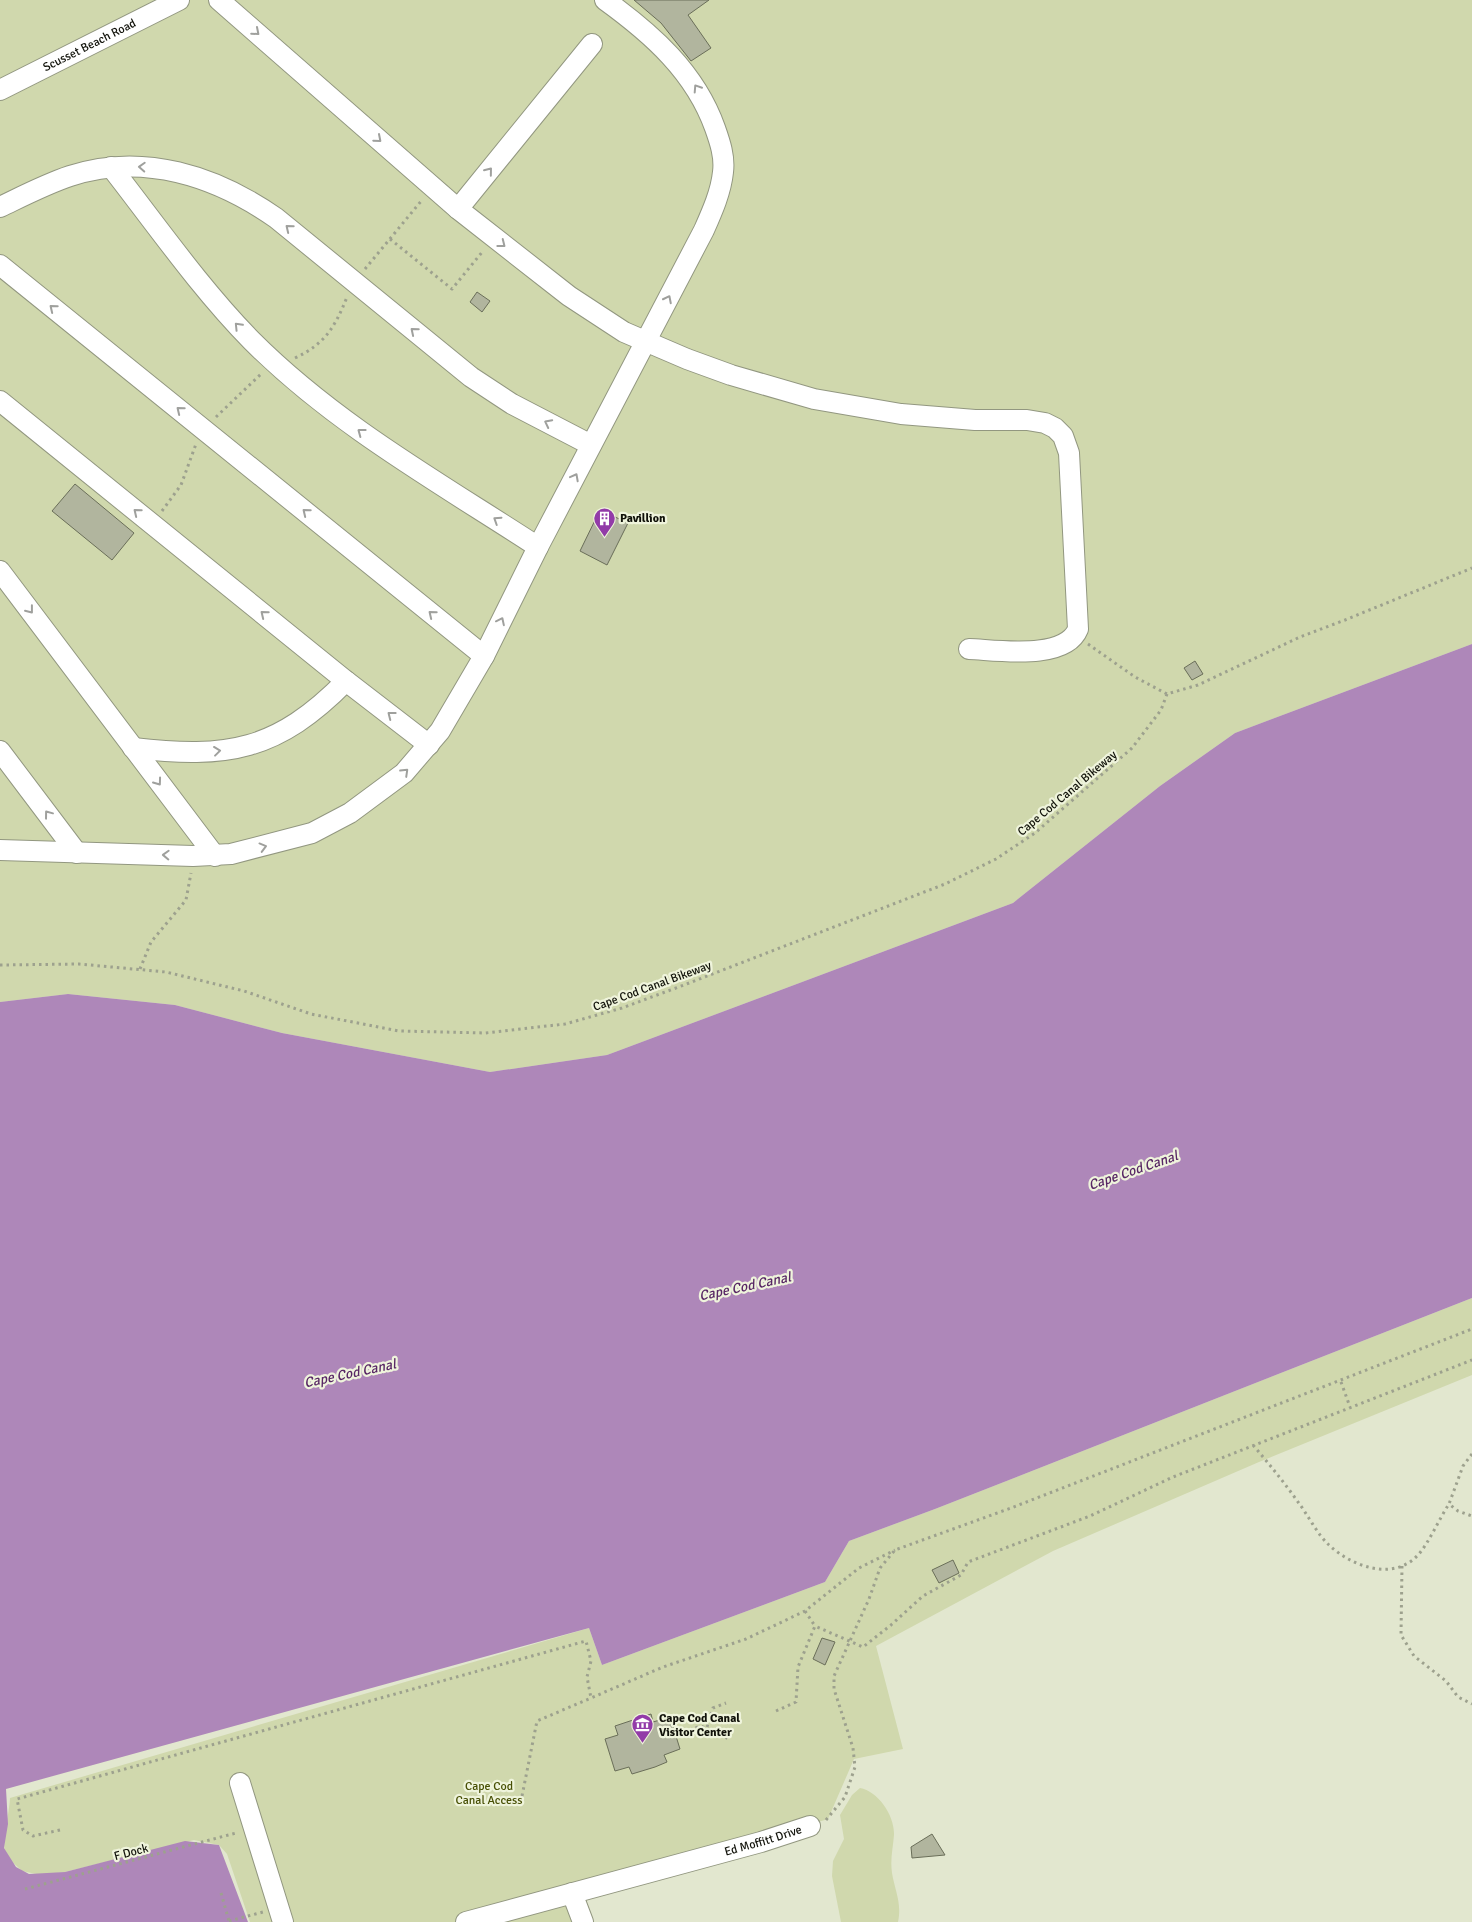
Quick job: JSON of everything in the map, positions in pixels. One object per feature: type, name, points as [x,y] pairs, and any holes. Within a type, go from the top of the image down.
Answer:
[{"type":"street","name":"Scusset Beach Road","points":[[0,90],[179,0]]},
{"type":"street","points":[[219,0],[458,209],[588,310],[624,332],[740,378],[783,391],[856,408],[975,420],[1027,420],[1045,423],[1055,428],[1062,436],[1069,453],[1079,622],[1075,635],[1058,646],[1038,651],[969,649]]},
{"type":"street","points":[[0,850],[215,856],[252,850],[312,833],[350,813],[391,784],[429,745],[484,656],[538,547],[646,342],[713,210],[724,172],[723,154],[707,108],[690,78],[653,40],[605,0]]},
{"type":"street","points":[[458,209],[592,44]]},
{"type":"street","points":[[0,207],[64,178],[111,167],[158,168],[183,172],[234,191],[256,204],[471,377],[512,404],[591,445]]},
{"type":"street","points":[[111,167],[206,291],[254,342],[279,365],[381,447],[538,547]]},
{"type":"street","points":[[0,265],[484,656]]},
{"type":"street","points":[[0,401],[346,681],[429,745]]},
{"type":"street","points":[[1,574],[59,647],[215,856]]},
{"type":"street","points":[[133,748],[184,753],[208,752],[260,742],[286,731],[307,717],[346,681]]},
{"type":"street","points":[[0,751],[77,852]]},
{"type":"street","points":[[240,1783],[277,1916]]},
{"type":"street","name":"Ed Moffitt Drive","points":[[466,1922],[761,1842],[810,1826]]},
{"type":"street","points":[[572,1893],[583,1922]]},
{"type":"path","points":[[390,239],[452,289],[494,237]]},
{"type":"path","points":[[1075,635],[1135,676],[1168,694],[1198,685],[1300,637],[1472,568]]},
{"type":"path","name":"Cape Cod Canal Bikeway","points":[[0,965],[71,964],[166,972],[198,979],[342,1022],[398,1031],[485,1033],[540,1028],[594,1017],[684,985],[937,887],[996,859],[1041,828],[1132,748],[1147,732],[1161,710],[1168,694]]},
{"type":"path","points":[[140,969],[151,942],[186,900],[193,856]]},
{"type":"path","points":[[522,1796],[537,1721],[663,1667],[746,1639],[805,1611],[859,1568],[895,1550],[1341,1382],[1472,1329]]},
{"type":"path","points":[[805,1611],[815,1626],[863,1647],[892,1625],[923,1596],[961,1575],[968,1562],[1090,1516],[1172,1477],[1472,1360]]},
{"type":"path","points":[[1341,1382],[1350,1407]]},
{"type":"path","points":[[1254,1445],[1328,1545],[1347,1559],[1368,1568],[1385,1570],[1402,1566],[1417,1556],[1450,1504],[1463,1466],[1472,1454]]},
{"type":"path","points":[[1450,1504],[1458,1511],[1472,1516]]},
{"type":"path","name":"Ed Moffitt Drive","points":[[810,1826],[828,1819],[837,1810],[845,1797],[855,1767],[853,1748],[834,1689],[834,1676],[870,1599],[880,1568],[895,1550]]},
{"type":"path","points":[[1402,1566],[1402,1635],[1414,1656],[1446,1681],[1458,1697],[1472,1704]]},
{"type":"path","points":[[776,1711],[796,1702],[798,1667],[815,1626]]},
{"type":"path","points":[[60,1830],[34,1836],[24,1830],[17,1799],[586,1642],[591,1661],[587,1677],[591,1698]]},
{"type":"path","points":[[707,1727],[713,1708],[726,1703]]},
{"type":"path","points":[[677,1734],[701,1726],[707,1727],[729,1739]]},
{"type":"path","name":"F Dock","points":[[24,1889],[242,1831]]},
{"type":"path","points":[[222,1893],[230,1921],[277,1916]]},
{"type":"green space","points":[[0,0],[1472,0],[1472,644],[1235,733],[1160,786],[1013,903],[607,1055],[490,1072],[282,1033],[175,1005],[68,994],[0,1002]]},
{"type":"green space","name":"Cape Cod Canal Access","points":[[1472,1298],[1472,1375],[1259,1462],[1053,1551],[876,1646],[903,1749],[854,1759],[828,1819],[675,1865],[573,1893],[583,1922],[250,1922],[227,1854],[219,1845],[194,1840],[65,1872],[41,1875],[22,1871],[5,1855],[4,1841],[10,1798],[589,1628],[602,1665],[825,1582],[849,1541]]},
{"type":"green space","points":[[860,1788],[867,1790],[879,1799],[892,1820],[894,1835],[891,1868],[899,1903],[898,1922],[841,1922],[832,1876],[833,1861],[844,1839],[840,1815],[852,1795]]},
{"type":"water","name":"Cape Cod Canal","points":[[1472,644],[1472,1298],[849,1541],[825,1582],[602,1665],[589,1628],[6,1789],[8,1824],[4,1848],[16,1867],[29,1874],[65,1872],[185,1841],[219,1845],[248,1922],[0,1922],[0,1002],[68,994],[175,1005],[282,1033],[490,1072],[607,1055],[1013,903],[1160,786],[1235,733]]},
{"type":"building","points":[[634,0],[709,0],[688,15],[711,48],[691,61],[661,23]]},
{"type":"building","points":[[477,292],[490,301],[482,312],[470,302]]},
{"type":"building","points":[[75,484],[134,533],[112,560],[52,511]]},
{"type":"building","name":"Pavillion","points":[[600,510],[628,523],[607,565],[580,551]]},
{"type":"building","points":[[1195,661],[1203,674],[1192,680],[1184,668]]},
{"type":"building","points":[[953,1560],[959,1573],[939,1583],[932,1570]]},
{"type":"building","points":[[822,1638],[835,1642],[825,1665],[813,1659]]},
{"type":"building","name":"Cape Cod Canal Visitor Center","points":[[651,1714],[653,1722],[670,1717],[680,1749],[664,1755],[667,1762],[655,1767],[632,1774],[629,1767],[615,1771],[605,1739],[618,1735],[615,1726]]},
{"type":"building","points":[[932,1834],[945,1855],[912,1858],[911,1847]]},
{"type":"place","name":"Pavillion","points":[[604,537]]},
{"type":"place","name":"Cape Cod Canal Visitor Center","points":[[643,1744]]}]
